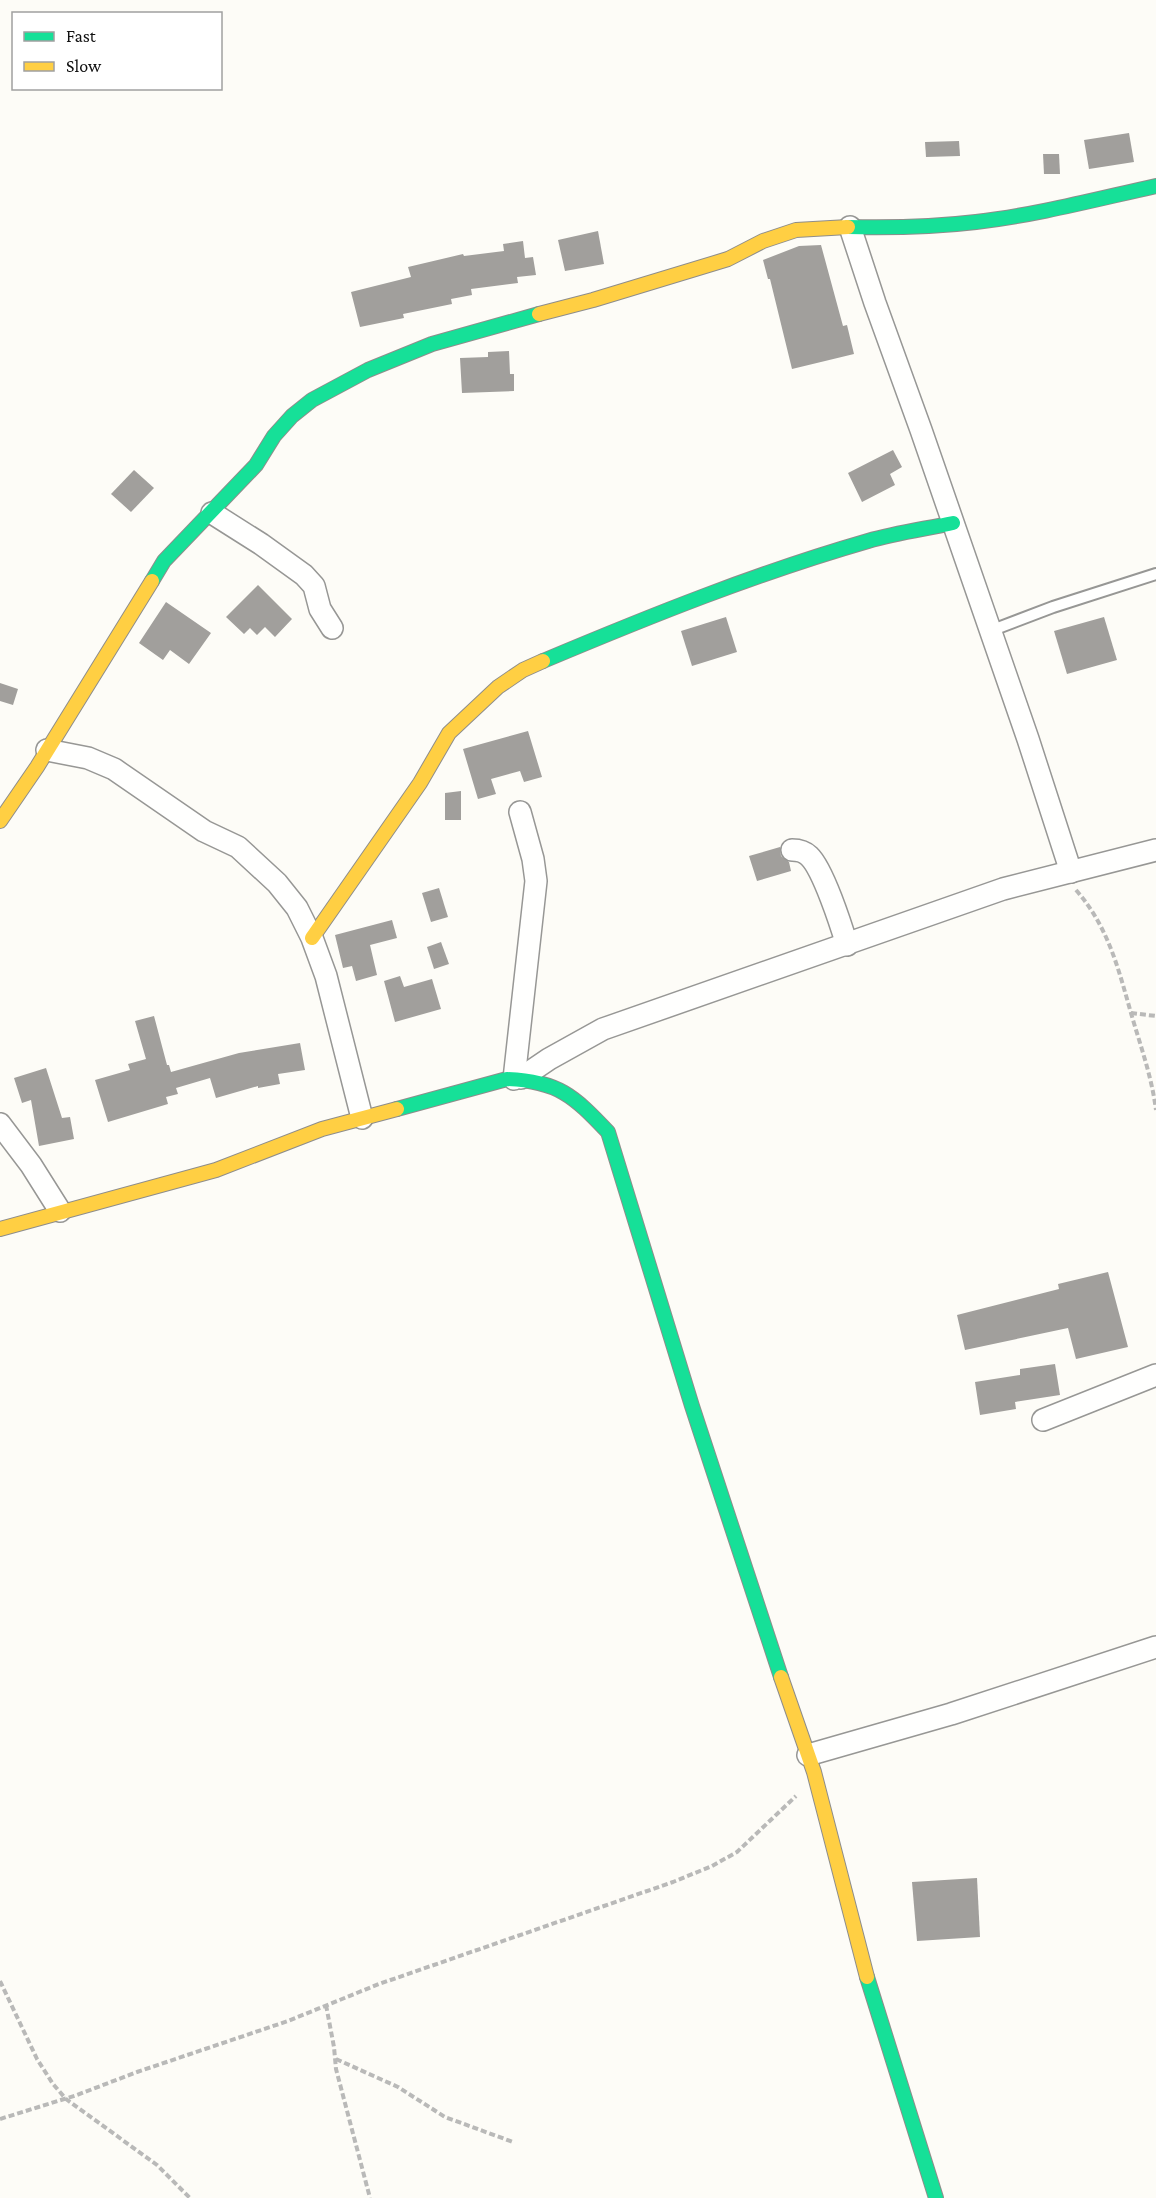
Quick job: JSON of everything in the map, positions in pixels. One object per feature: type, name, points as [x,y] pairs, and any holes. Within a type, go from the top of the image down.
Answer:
[{"type":"street","points":[[2,813],[47,750],[164,561],[256,465],[274,436],[292,416],[312,400],[368,370],[432,344],[593,300],[728,259],[763,241],[796,230],[883,228],[976,222],[1047,210],[1156,186]]},
{"type":"street","points":[[850,227],[1028,739],[1067,873]]},
{"type":"street","points":[[212,513],[304,575],[314,586],[320,609],[332,628]]},
{"type":"street","points":[[312,938],[420,783],[449,733],[498,687],[523,670],[641,620],[748,579],[870,540],[953,523]]},
{"type":"street","points":[[47,750],[88,758],[114,769],[204,831],[238,847],[278,883],[297,908],[312,938],[328,986],[362,1118]]},
{"type":"street","points":[[517,1078],[536,881],[533,859],[520,812]]},
{"type":"street","points":[[792,850],[802,851],[817,866],[847,945]]},
{"type":"street","points":[[0,1229],[216,1170],[322,1129],[517,1078],[603,1029],[1003,889],[1156,850]]},
{"type":"street","points":[[517,1078],[551,1083],[578,1099],[608,1132],[692,1406],[767,1638],[816,1777],[868,1981],[936,2198]]},
{"type":"street","points":[[0,1124],[31,1165],[60,1211]]},
{"type":"street","points":[[1043,1420],[1156,1375]]},
{"type":"street","points":[[808,1755],[951,1713],[1156,1647]]},
{"type":"lane","points":[[990,631],[1053,606],[1156,574]]},
{"type":"path","points":[[1067,873],[1103,929],[1117,964],[1149,1072],[1156,1110]]},
{"type":"path","points":[[1131,1013],[1156,1016]]},
{"type":"path","points":[[0,2119],[66,2099],[288,2021],[379,1984],[673,1882],[712,1866],[737,1852],[816,1777]]},
{"type":"path","points":[[0,1981],[37,2059],[66,2099],[157,2165],[190,2198]]},
{"type":"path","points":[[326,2005],[336,2069],[370,2198]]},
{"type":"path","points":[[336,2059],[398,2087],[445,2117],[513,2142]]},
{"type":"building","points":[[1129,133],[1134,162],[1089,169],[1084,140]]},
{"type":"building","points":[[959,141],[960,156],[926,157],[925,142]]},
{"type":"building","points":[[1043,154],[1059,154],[1060,174],[1044,174]]},
{"type":"building","points":[[598,231],[604,264],[565,271],[558,240]]},
{"type":"building","points":[[523,241],[525,258],[533,257],[536,275],[517,277],[518,283],[471,289],[472,295],[451,299],[452,304],[403,314],[404,318],[360,327],[351,292],[411,277],[408,267],[463,254],[464,256],[504,251],[503,244]]},
{"type":"building","points":[[821,245],[843,326],[847,325],[854,354],[792,369],[770,279],[768,279],[763,260],[799,246]]},
{"type":"building","points":[[509,351],[510,374],[514,374],[514,391],[462,393],[460,358],[488,357],[488,352]]},
{"type":"building","points":[[893,450],[902,467],[890,474],[895,485],[862,502],[848,473]]},
{"type":"building","points":[[134,470],[154,488],[131,512],[111,494]]},
{"type":"building","points":[[258,585],[292,619],[275,637],[265,627],[257,635],[250,628],[244,634],[226,617]]},
{"type":"building","points":[[166,602],[211,633],[189,664],[170,650],[163,660],[139,643]]},
{"type":"building","points":[[726,617],[737,652],[692,666],[681,631]]},
{"type":"building","points":[[1104,617],[1117,660],[1067,674],[1054,631]]},
{"type":"building","points":[[0,683],[18,689],[13,705],[0,701]]},
{"type":"building","points":[[528,731],[542,777],[524,782],[520,771],[491,779],[496,794],[478,799],[463,749]]},
{"type":"building","points":[[461,791],[461,820],[445,820],[445,793]]},
{"type":"building","points":[[780,847],[781,856],[789,862],[791,871],[757,881],[749,856]]},
{"type":"building","points":[[439,888],[448,917],[431,922],[422,893]]},
{"type":"building","points":[[392,920],[397,938],[370,945],[377,975],[356,981],[352,966],[343,968],[335,935]]},
{"type":"building","points":[[441,942],[449,964],[434,969],[427,947]]},
{"type":"building","points":[[400,976],[404,987],[432,979],[441,1009],[395,1022],[384,981]]},
{"type":"building","points":[[154,1016],[171,1072],[239,1053],[300,1043],[305,1070],[278,1074],[280,1084],[258,1088],[258,1086],[216,1098],[210,1078],[176,1088],[178,1094],[166,1097],[168,1104],[108,1122],[95,1080],[130,1070],[128,1064],[146,1059],[135,1021]]},
{"type":"building","points":[[46,1068],[62,1118],[70,1117],[74,1139],[39,1146],[31,1100],[22,1103],[14,1078]]},
{"type":"building","points":[[1108,1272],[1128,1347],[1076,1359],[1068,1328],[965,1350],[957,1315],[1059,1289],[1058,1284]]},
{"type":"building","points":[[1055,1364],[1060,1395],[1015,1402],[1016,1409],[980,1415],[975,1382],[1020,1375],[1020,1369]]},
{"type":"building","points":[[977,1878],[980,1937],[917,1941],[912,1882]]},
{"type":"traffic: fast","points":[[848,227],[928,226],[999,219],[1156,186]]},
{"type":"traffic: fast","points":[[152,581],[164,561],[256,465],[274,436],[292,416],[312,400],[368,370],[432,344],[539,314]]},
{"type":"traffic: fast","points":[[543,661],[664,612],[785,567],[879,538],[953,523]]},
{"type":"traffic: fast","points":[[397,1109],[507,1079],[525,1080],[540,1083],[564,1093],[575,1100],[608,1132],[692,1406],[781,1677]]},
{"type":"traffic: fast","points":[[867,1977],[936,2198]]},
{"type":"traffic: slow","points":[[539,314],[728,259],[763,241],[796,230],[848,227]]},
{"type":"traffic: slow","points":[[0,821],[37,767],[152,581]]},
{"type":"traffic: slow","points":[[312,938],[420,783],[449,733],[498,687],[523,670],[543,661]]},
{"type":"traffic: slow","points":[[0,1229],[216,1170],[322,1129],[397,1109]]},
{"type":"traffic: slow","points":[[781,1677],[814,1772],[867,1977]]}]
